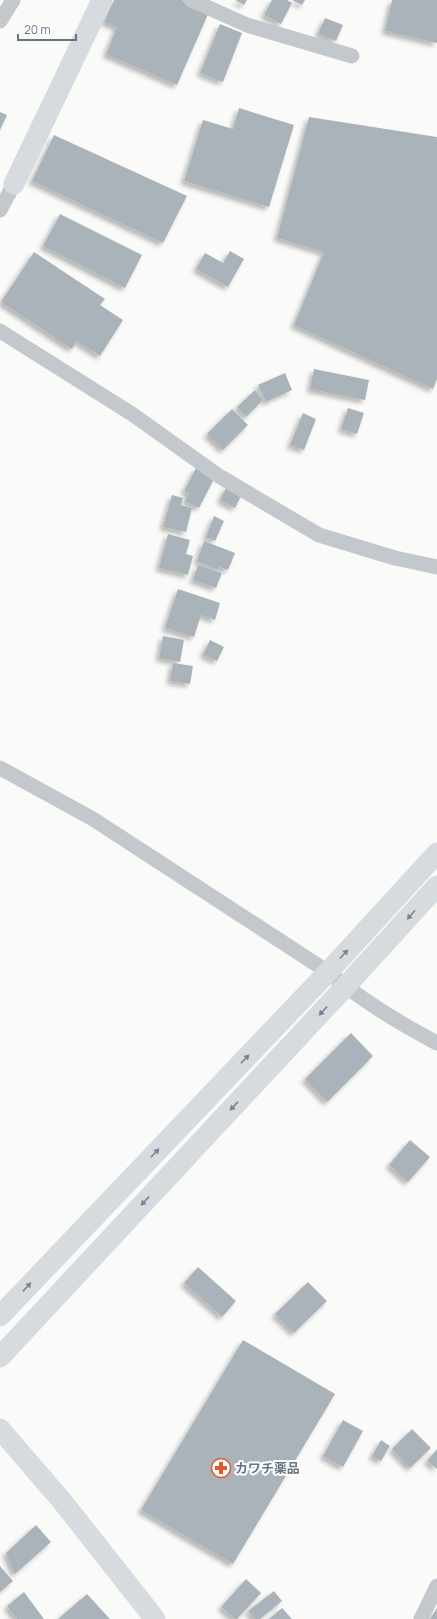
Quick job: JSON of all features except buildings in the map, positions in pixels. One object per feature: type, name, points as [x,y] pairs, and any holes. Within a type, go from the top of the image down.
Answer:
[{"type":"street","points":[[0,21],[13,0]]},
{"type":"street","points":[[0,210],[14,184],[102,0]]},
{"type":"street","points":[[191,0],[247,25],[352,56]]},
{"type":"street","points":[[0,331],[132,414],[219,476],[319,535],[395,558],[437,566]]},
{"type":"street","points":[[0,768],[93,818],[328,972],[345,987],[407,1027],[437,1043]]},
{"type":"street","points":[[0,1316],[328,972],[437,853]]},
{"type":"street","points":[[0,1356],[345,987],[437,886]]},
{"type":"street","points":[[0,1429],[62,1500],[155,1619]]},
{"type":"street","points":[[421,1619],[437,1586]]},
{"type":"place","name":"カワチ薬品","points":[[221,1468]]}]
